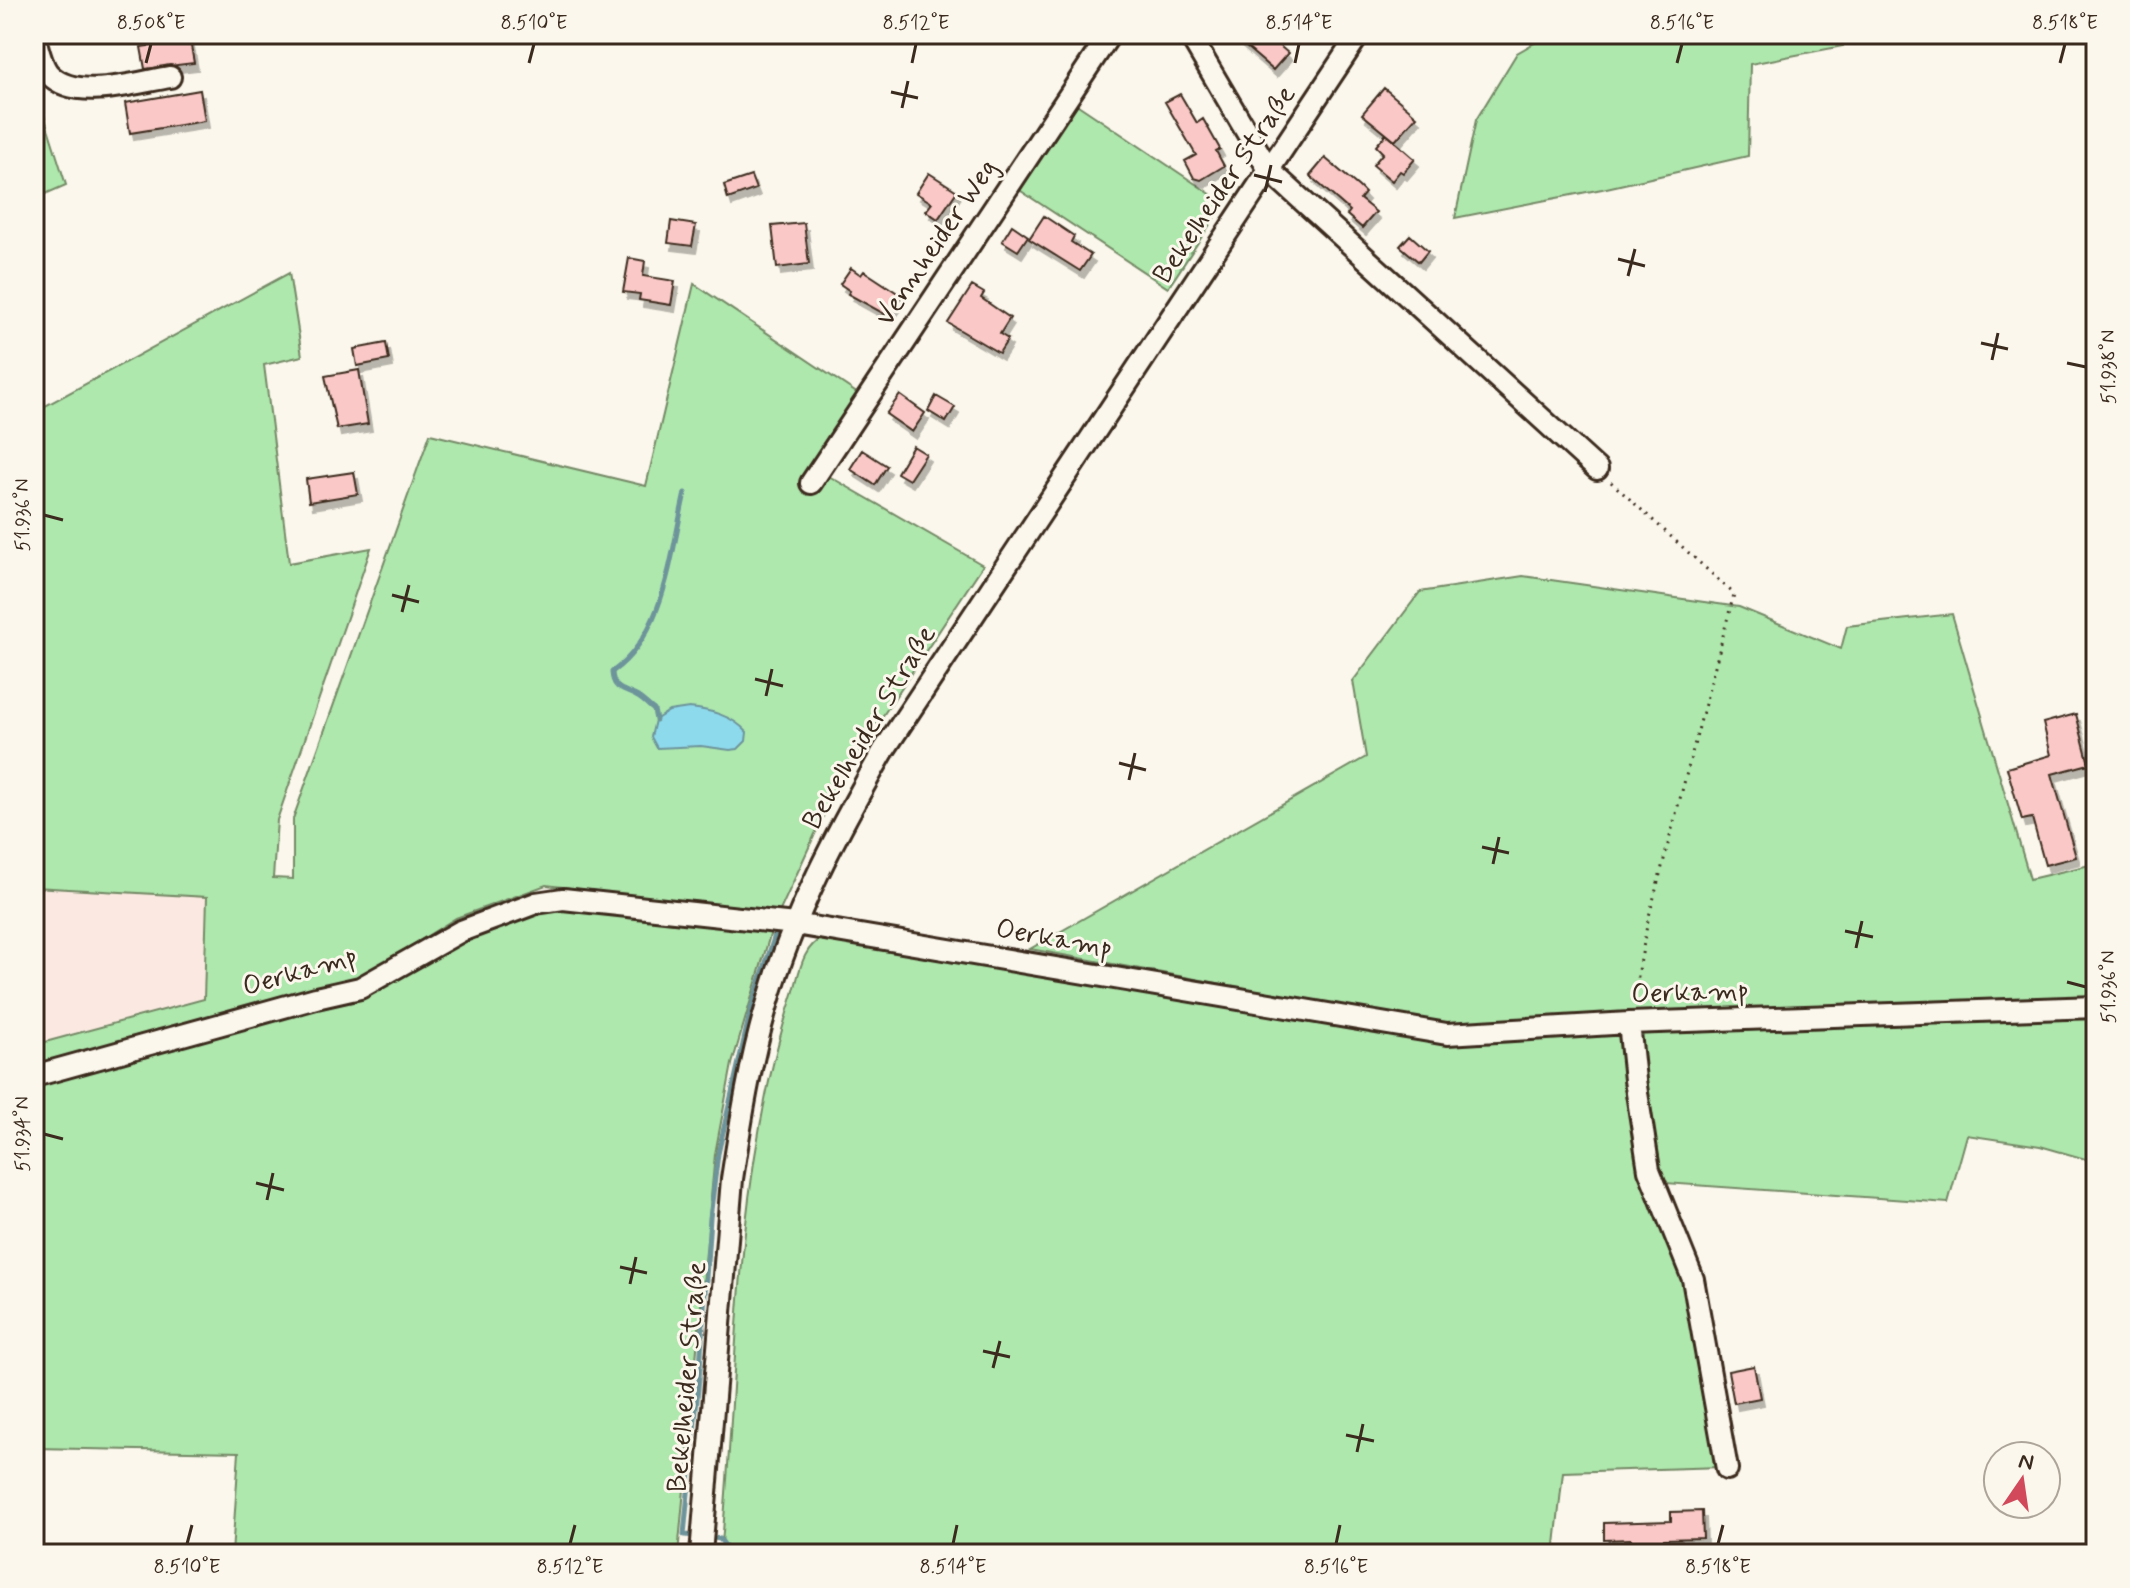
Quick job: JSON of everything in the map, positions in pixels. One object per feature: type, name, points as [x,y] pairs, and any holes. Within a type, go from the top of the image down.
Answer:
[{"type":"street","name":"Vennheider Weg","points":[[811,483],[1110,34]]},
{"type":"street","points":[[1189,34],[1269,170],[1597,469]]},
{"type":"street","name":"Bekelheider Straße","points":[[702,1551],[732,1179],[740,1125],[767,1004],[795,924],[845,817],[884,750],[1359,34]]},
{"type":"street","points":[[34,35],[47,73],[61,84],[78,90],[170,77]]},
{"type":"street","name":"Oerkamp","points":[[34,1076],[360,988],[461,931],[536,903],[563,899],[795,924],[1447,1034],[1629,1023],[2096,1007]]},
{"type":"street","points":[[1629,1023],[1649,1170],[1693,1279],[1727,1469]]},
{"type":"path","points":[[1597,469],[1734,594],[1648,920],[1629,1023]]},
{"type":"shaded area","points":[[34,887],[208,897],[205,999],[34,1045]]},
{"type":"green space","points":[[1550,34],[1843,34],[1843,46],[1750,64],[1748,156],[1455,218],[1476,120],[1517,53]]},
{"type":"green space","points":[[34,84],[66,185],[34,199]]},
{"type":"green space","points":[[1075,103],[1224,203],[1168,288],[1018,189]]},
{"type":"green space","points":[[289,273],[302,356],[264,365],[289,563],[371,548],[277,820],[273,878],[293,879],[293,819],[430,434],[646,486],[694,284],[873,404],[827,475],[983,565],[864,744],[826,810],[779,913],[546,885],[456,918],[354,982],[34,1069],[34,1045],[204,999],[207,897],[34,887],[34,412]]},
{"type":"green space","points":[[1523,576],[1739,607],[1841,649],[1847,626],[1952,614],[2030,879],[2094,864],[2096,999],[1449,1025],[1030,949],[1366,757],[1353,681],[1420,592]]},
{"type":"green space","points":[[563,905],[772,928],[732,1064],[715,1154],[678,1554],[232,1554],[239,1452],[34,1448],[34,1084],[365,995],[462,939],[539,909]]},
{"type":"green space","points":[[823,938],[1446,1042],[2096,1016],[2096,1162],[2040,1146],[1967,1135],[1948,1203],[1652,1182],[1697,1317],[1722,1467],[1563,1472],[1554,1554],[721,1554],[741,1272],[759,1132],[773,1062],[800,970],[810,947]]},
{"type":"water","points":[[689,708],[712,712],[734,721],[747,732],[746,741],[738,749],[730,750],[701,746],[657,748],[651,737],[655,720],[669,711]]},
{"type":"building","points":[[1231,34],[1266,34],[1288,53],[1273,70]]},
{"type":"building","points":[[190,40],[194,63],[145,69],[141,47]]},
{"type":"building","points":[[1384,88],[1417,116],[1395,141],[1362,114]]},
{"type":"building","points":[[200,90],[205,121],[130,133],[125,103]]},
{"type":"building","points":[[1180,94],[1197,123],[1203,119],[1220,149],[1216,151],[1224,166],[1201,180],[1194,178],[1185,161],[1196,155],[1165,102]]},
{"type":"building","points":[[1386,134],[1415,159],[1392,181],[1373,165],[1383,153],[1376,146]]},
{"type":"building","points":[[1325,158],[1365,193],[1360,199],[1376,212],[1362,228],[1347,215],[1350,211],[1310,176]]},
{"type":"building","points":[[929,173],[957,191],[938,219],[926,211],[932,203],[916,193]]},
{"type":"building","points":[[751,176],[756,189],[728,199],[724,185]]},
{"type":"building","points":[[1044,216],[1074,236],[1071,242],[1091,255],[1080,271],[1029,239]]},
{"type":"building","points":[[671,221],[696,225],[692,246],[668,243]]},
{"type":"building","points":[[804,223],[809,264],[777,268],[772,226]]},
{"type":"building","points":[[1012,225],[1028,236],[1018,251],[1002,241]]},
{"type":"building","points":[[1410,235],[1428,251],[1419,262],[1400,246]]},
{"type":"building","points":[[629,258],[645,261],[643,276],[675,281],[671,305],[639,300],[640,294],[623,292]]},
{"type":"building","points":[[851,268],[861,275],[864,271],[902,296],[888,316],[848,294],[850,291],[840,284]]},
{"type":"building","points":[[972,286],[984,293],[981,298],[1010,318],[1000,334],[1008,339],[999,353],[948,323]]},
{"type":"building","points":[[386,343],[389,360],[357,366],[354,349]]},
{"type":"building","points":[[359,370],[368,424],[337,429],[325,376]]},
{"type":"building","points":[[900,395],[925,413],[912,432],[886,414]]},
{"type":"building","points":[[936,396],[955,407],[946,422],[928,411]]},
{"type":"building","points":[[913,446],[926,454],[909,480],[897,473]]},
{"type":"building","points":[[862,450],[887,466],[875,485],[850,469]]},
{"type":"building","points":[[354,472],[358,494],[309,502],[306,479]]},
{"type":"building","points":[[2076,714],[2089,764],[2052,774],[2076,857],[2045,865],[2032,818],[2022,820],[2007,768],[2051,755],[2043,723]]},
{"type":"building","points":[[1754,1366],[1760,1398],[1734,1403],[1728,1371]]},
{"type":"building","points":[[1702,1511],[1703,1538],[1664,1539],[1664,1554],[1631,1554],[1631,1539],[1604,1540],[1604,1523],[1671,1521],[1671,1512]]},
{"type":"waterway","points":[[656,720],[654,710],[617,686],[612,672],[630,656],[655,615],[670,566],[685,493]]},
{"type":"waterway","points":[[698,1536],[684,1535],[718,1154],[751,1009],[775,935]]},
{"type":"waterway","points":[[708,1537],[720,1539],[731,1554]]}]
